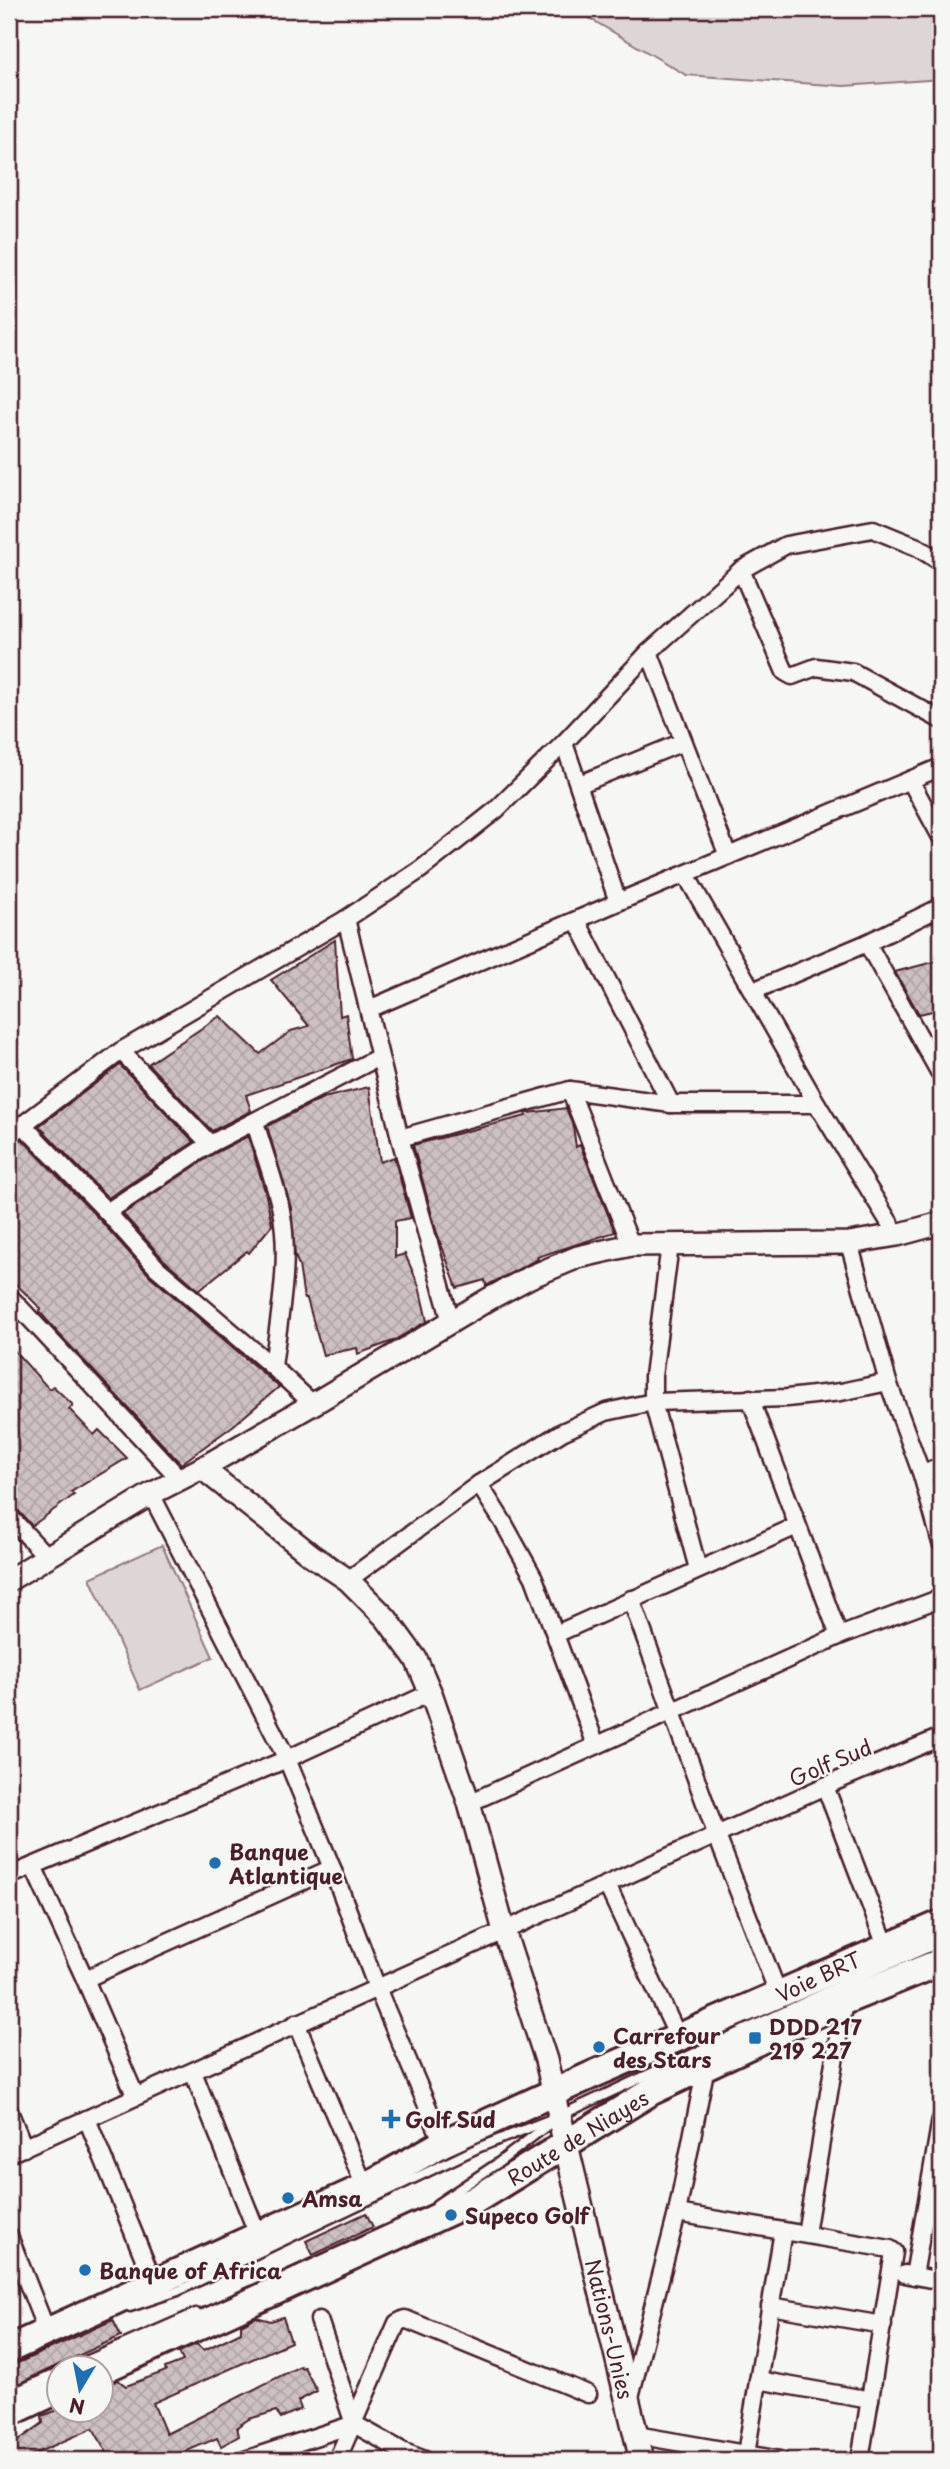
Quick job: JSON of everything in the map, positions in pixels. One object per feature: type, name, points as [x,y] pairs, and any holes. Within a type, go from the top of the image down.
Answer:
[{"type":"main road","name":"Route de Niayes","points":[[9,2349],[365,2187],[443,2143],[556,2105],[679,2039],[778,1993],[941,1924]]},
{"type":"main road","name":"Route de Niayes","points":[[116,2364],[475,2200],[565,2142],[652,2091],[844,2001],[941,1962]]},
{"type":"main road","name":"Nations-Unies","points":[[556,2105],[642,2460]]},
{"type":"main road","points":[[9,2413],[46,2396]]},
{"type":"street","points":[[9,1135],[121,1051],[346,919],[420,870],[496,810],[564,743],[649,652],[741,570],[786,545],[873,529],[918,547],[941,562]]},
{"type":"street","points":[[741,570],[785,672],[792,676],[816,667],[853,672],[941,720]]},
{"type":"street","points":[[649,652],[728,856]]},
{"type":"street","points":[[580,784],[682,741]]},
{"type":"street","points":[[564,743],[618,902]]},
{"type":"street","points":[[369,1009],[941,767]]},
{"type":"street","points":[[910,780],[941,837]]},
{"type":"street","points":[[686,875],[817,1104],[897,1235]]},
{"type":"street","points":[[753,991],[867,943],[941,907]]},
{"type":"street","points":[[346,919],[379,1058],[451,1322]]},
{"type":"street","points":[[577,920],[671,1104]]},
{"type":"street","points":[[867,943],[937,1056],[941,1075]]},
{"type":"street","points":[[121,1051],[210,1144]]},
{"type":"street","points":[[107,1212],[210,1144],[379,1058]]},
{"type":"street","points":[[400,1138],[570,1090],[671,1104],[817,1104]]},
{"type":"street","points":[[570,1090],[631,1245]]},
{"type":"street","points":[[255,1122],[281,1210],[284,1245],[283,1281],[273,1367]]},
{"type":"street","points":[[22,1124],[107,1212],[156,1268],[313,1404]]},
{"type":"street","points":[[9,1580],[151,1493],[202,1468],[530,1277],[578,1257],[631,1245],[849,1243],[897,1235],[941,1223]]},
{"type":"street","points":[[849,1243],[888,1382],[922,1475],[941,1543]]},
{"type":"street","points":[[670,1245],[653,1376],[653,1402],[698,1569]]},
{"type":"street","points":[[9,1296],[180,1479]]},
{"type":"street","points":[[348,1580],[479,1484],[562,1432],[606,1412],[653,1402],[787,1398],[841,1392],[888,1382]]},
{"type":"street","points":[[750,1398],[839,1636]]},
{"type":"street","points":[[922,1475],[941,1466]]},
{"type":"street","points":[[202,1468],[311,1555],[348,1580],[386,1618],[416,1659],[469,1803],[539,2038],[556,2105]]},
{"type":"street","points":[[479,1484],[534,1578],[596,1745]]},
{"type":"street","points":[[151,1493],[287,1759],[377,1988],[443,2143]]},
{"type":"street","points":[[9,1516],[47,1557]]},
{"type":"street","points":[[556,1634],[797,1526]]},
{"type":"street","points":[[469,1803],[839,1636],[941,1598]]},
{"type":"street","points":[[631,1599],[717,1836],[778,1993]]},
{"type":"street","points":[[9,1876],[287,1759],[430,1693]]},
{"type":"street","name":"Golf Sud","points":[[16,2151],[135,2095],[193,2072],[296,2023],[825,1786],[941,1737]]},
{"type":"street","points":[[825,1786],[886,1946]]},
{"type":"street","points":[[33,1866],[135,2095]]},
{"type":"street","points":[[85,1979],[332,1868]]},
{"type":"street","points":[[607,1885],[679,2039]]},
{"type":"street","points":[[806,2234],[844,2001]]},
{"type":"street","points":[[296,2023],[365,2187]]},
{"type":"street","points":[[628,2403],[677,2213],[706,2066]]},
{"type":"street","points":[[193,2072],[258,2235]]},
{"type":"street","points":[[9,2111],[16,2151]]},
{"type":"street","points":[[87,2119],[154,2283]]},
{"type":"street","points":[[914,2276],[941,2119]]},
{"type":"street","points":[[677,2213],[890,2249],[894,2252],[860,2460]]},
{"type":"street","points":[[746,2454],[783,2231]]},
{"type":"street","points":[[9,2236],[47,2332]]},
{"type":"street","points":[[892,2273],[941,2281]]},
{"type":"street","points":[[770,2306],[883,2325]]},
{"type":"street","points":[[337,2460],[397,2323],[405,2319],[587,2393]]},
{"type":"street","points":[[319,2320],[354,2424],[404,2452],[425,2460]]},
{"type":"street","points":[[758,2380],[870,2400]]},
{"type":"street","points":[[245,2460],[354,2424]]},
{"type":"street","points":[[636,2435],[780,2460]]},
{"type":"lane","name":"Voie BRT","points":[[122,2310],[178,2291],[480,2147],[556,2105],[941,1942]]},
{"type":"lane","name":"Voie BRT","points":[[430,2207],[498,2163],[556,2105]]},
{"type":"lane","points":[[102,2354],[202,2310]]},
{"type":"lane","points":[[9,2395],[46,2378]]},
{"type":"shaded area","points":[[574,9],[941,9],[941,79],[844,86],[686,75]]},
{"type":"shaded area","points":[[162,1545],[213,1657],[140,1690],[90,1578]]},
{"type":"building","points":[[335,940],[340,1016],[346,1014],[352,1059],[246,1095],[251,1111],[212,1131],[148,1064],[220,1016],[260,1054],[291,1031],[309,1026],[271,980]]},
{"type":"building","points":[[941,960],[941,1009],[919,1014],[895,972]]},
{"type":"building","points":[[120,1065],[194,1142],[108,1198],[39,1126]]},
{"type":"building","points":[[369,1087],[380,1162],[394,1157],[411,1218],[395,1221],[395,1257],[405,1254],[419,1286],[427,1321],[393,1341],[358,1354],[357,1348],[323,1355],[307,1299],[304,1299],[295,1256],[291,1208],[267,1126],[323,1098]]},
{"type":"building","points":[[566,1108],[573,1126],[576,1147],[580,1145],[615,1232],[537,1257],[538,1259],[486,1286],[485,1280],[457,1288],[436,1230],[413,1145],[526,1116],[525,1113]]},
{"type":"building","points":[[248,1136],[272,1225],[249,1253],[247,1251],[199,1290],[164,1260],[123,1214],[215,1153]]},
{"type":"building","points":[[22,1139],[150,1276],[279,1387],[181,1464],[9,1277],[9,1146]]},
{"type":"building","points":[[9,1345],[49,1389],[53,1386],[73,1405],[69,1409],[94,1435],[99,1430],[127,1458],[71,1492],[74,1495],[32,1526],[17,1509],[9,1506]]},
{"type":"building","points":[[366,2213],[373,2227],[313,2255],[306,2241]]},
{"type":"building","points":[[256,2317],[271,2321],[283,2317],[291,2342],[153,2403],[166,2434],[300,2366],[304,2367],[317,2391],[298,2401],[301,2409],[281,2418],[276,2411],[249,2419],[237,2427],[239,2436],[221,2446],[217,2438],[166,2460],[111,2460],[93,2428],[21,2460],[9,2460],[9,2447],[43,2423],[42,2416],[46,2414],[46,2424],[116,2424],[116,2381],[126,2386],[166,2371],[165,2368],[183,2361],[179,2352],[196,2344],[204,2350],[241,2332],[241,2325]]},
{"type":"building","points":[[113,2320],[121,2336],[82,2354],[46,2354],[46,2371],[9,2388],[9,2367]]},
{"type":"place","name":"Banque Atlantique","points":[[215,1863]]},
{"type":"place","name":"DDD 217 219 227","points":[[755,2038]]},
{"type":"place","name":"Carrefour des Stars","points":[[599,2047]]},
{"type":"place","name":"Golf Sud","points":[[391,2119]]},
{"type":"place","name":"Amsa","points":[[288,2198]]},
{"type":"place","name":"Supeco Golf","points":[[451,2215]]},
{"type":"place","name":"Banque of Africa","points":[[85,2270]]}]
